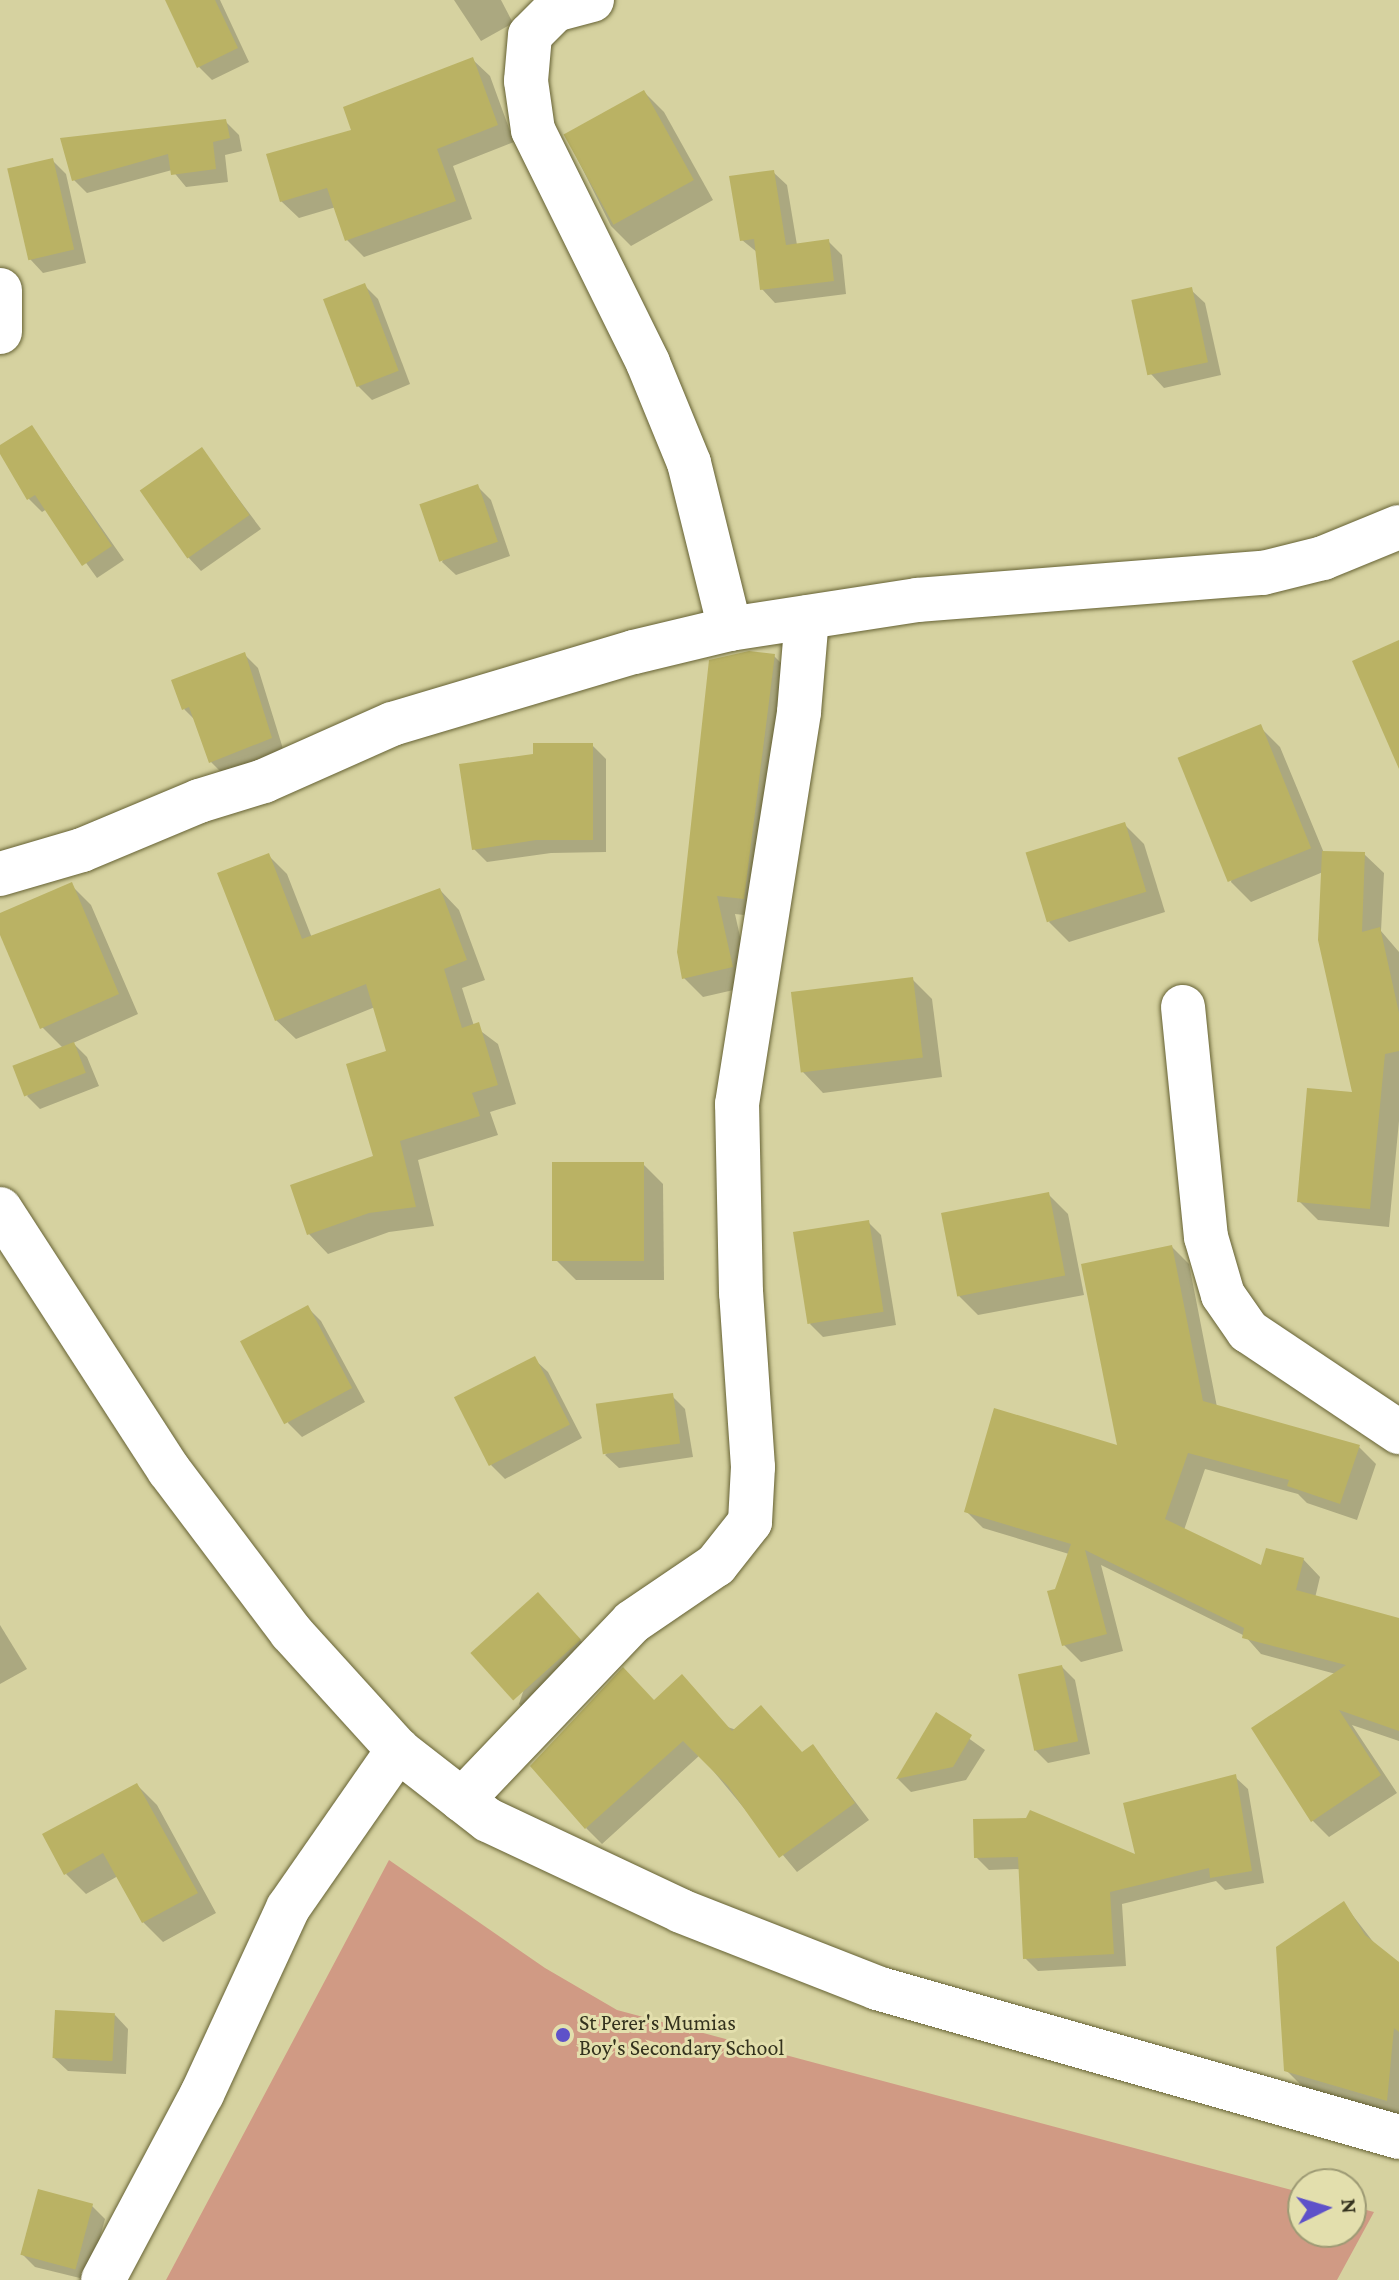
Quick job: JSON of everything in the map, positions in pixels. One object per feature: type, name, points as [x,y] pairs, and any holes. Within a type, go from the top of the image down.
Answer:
[{"type":"street","points":[[592,0],[555,10],[530,35],[526,81],[533,130],[648,363],[689,463],[730,629]]},
{"type":"street","points":[[0,290],[0,332]]},
{"type":"street","points":[[0,874],[82,850],[457,701],[730,629],[917,600],[1263,573],[1323,558],[1399,527]]},
{"type":"street","points":[[462,1800],[632,1622],[716,1565],[750,1522],[753,1467],[741,1293],[737,1104],[799,712],[807,617]]},
{"type":"street","points":[[1183,1007],[1202,1208],[1223,1295],[1248,1331],[1399,1432]]},
{"type":"street","points":[[0,1209],[169,1470],[291,1632],[398,1750],[488,1820],[681,1911],[877,1988],[1399,2137]]},
{"type":"street","points":[[103,2280],[202,2094],[288,1908],[398,1750]]},
{"type":"shaded area","name":"St Perer's Mumias Boy's Secondary School","points":[[389,1860],[545,1968],[617,2010],[1287,2189],[1287,2248],[1354,2248],[1337,2280],[166,2280]]},
{"type":"shaded area","name":"St Perer's Mumias Boy's Secondary School","points":[[1367,2210],[1374,2212],[1367,2225]]},
{"type":"building","points":[[165,0],[215,0],[238,48],[197,68]]},
{"type":"building","points":[[473,57],[498,125],[437,149],[456,201],[345,241],[327,188],[280,202],[266,154],[351,130],[343,107]]},
{"type":"building","points":[[644,90],[694,180],[613,225],[564,135]]},
{"type":"building","points":[[226,119],[230,138],[213,142],[216,169],[171,175],[168,154],[72,181],[60,138]]},
{"type":"building","points":[[53,158],[74,250],[28,260],[7,169]]},
{"type":"building","points":[[774,170],[786,245],[829,239],[834,281],[760,290],[754,239],[740,241],[729,176]]},
{"type":"building","points":[[365,283],[399,371],[357,387],[323,299]]},
{"type":"building","points":[[1192,287],[1208,362],[1147,375],[1131,300]]},
{"type":"building","points":[[32,425],[112,546],[82,566],[35,495],[27,500],[0,454],[0,445]]},
{"type":"building","points":[[202,447],[250,515],[187,559],[140,491]]},
{"type":"building","points":[[478,484],[498,542],[439,562],[419,504]]},
{"type":"building","points":[[1399,640],[1399,769],[1352,661]]},
{"type":"building","points":[[749,651],[775,654],[744,899],[717,896],[733,967],[682,979],[677,952],[709,660]]},
{"type":"building","points":[[245,652],[272,738],[209,763],[189,707],[182,710],[171,680]]},
{"type":"building","points":[[1261,724],[1311,848],[1228,882],[1178,758]]},
{"type":"building","points":[[533,743],[593,743],[593,840],[536,840],[472,850],[459,764],[533,754]]},
{"type":"building","points":[[1125,822],[1146,892],[1047,922],[1026,852]]},
{"type":"building","points":[[1322,851],[1365,852],[1362,932],[1380,927],[1399,1013],[1399,1051],[1385,1054],[1370,1209],[1297,1202],[1307,1088],[1352,1092],[1318,940]]},
{"type":"building","points":[[269,853],[302,939],[440,888],[467,960],[444,969],[462,1028],[479,1022],[498,1085],[472,1093],[480,1116],[400,1141],[416,1207],[369,1213],[307,1235],[290,1185],[373,1156],[346,1064],[386,1051],[366,984],[275,1021],[217,873]]},
{"type":"building","points":[[72,882],[119,994],[40,1029],[0,935],[0,913]]},
{"type":"building","points":[[913,977],[923,1057],[801,1072],[791,992]]},
{"type":"building","points":[[74,1042],[86,1073],[24,1096],[12,1066]]},
{"type":"building","points":[[552,1162],[644,1162],[644,1261],[552,1261]]},
{"type":"building","points":[[1049,1192],[1065,1275],[957,1296],[941,1213]]},
{"type":"building","points":[[869,1220],[884,1312],[807,1324],[793,1232]]},
{"type":"building","points":[[1172,1245],[1203,1401],[1360,1445],[1340,1504],[1287,1486],[1289,1480],[1188,1453],[1165,1519],[1261,1565],[1266,1548],[1304,1558],[1296,1590],[1399,1618],[1399,1731],[1339,1710],[1381,1775],[1311,1822],[1251,1728],[1346,1665],[1242,1638],[1244,1628],[1085,1550],[1107,1634],[1062,1646],[1047,1591],[1055,1589],[1071,1544],[964,1512],[994,1408],[1117,1445],[1081,1264]]},
{"type":"building","points":[[308,1305],[352,1388],[284,1424],[240,1341]]},
{"type":"building","points":[[535,1356],[570,1425],[489,1466],[454,1397]]},
{"type":"building","points":[[673,1393],[680,1444],[603,1454],[596,1404]]},
{"type":"building","points":[[538,1592],[581,1640],[513,1700],[470,1653]]},
{"type":"building","points":[[1062,1665],[1078,1741],[1034,1751],[1018,1674]]},
{"type":"building","points":[[623,1667],[654,1700],[682,1674],[732,1731],[761,1705],[802,1752],[813,1744],[855,1803],[779,1858],[728,1786],[683,1741],[585,1829],[530,1766]]},
{"type":"building","points":[[936,1712],[972,1735],[953,1767],[896,1779]]},
{"type":"building","points":[[1236,1774],[1252,1871],[1210,1878],[1209,1868],[1110,1892],[1114,1954],[1023,1959],[1018,1857],[974,1858],[973,1819],[1026,1818],[1030,1810],[1135,1854],[1123,1803]]},
{"type":"building","points":[[137,1783],[198,1893],[142,1923],[103,1853],[64,1875],[42,1834]]},
{"type":"building","points":[[1344,1901],[1365,1935],[1399,1962],[1399,2032],[1394,2028],[1387,2101],[1284,2071],[1276,1947]]},
{"type":"building","points":[[55,2010],[115,2013],[112,2061],[52,2058]]},
{"type":"building","points":[[38,2189],[93,2204],[75,2269],[20,2255]]},
{"type":"place","name":"St Perer's Mumias Boy's Secondary School","points":[[563,2035]]}]
